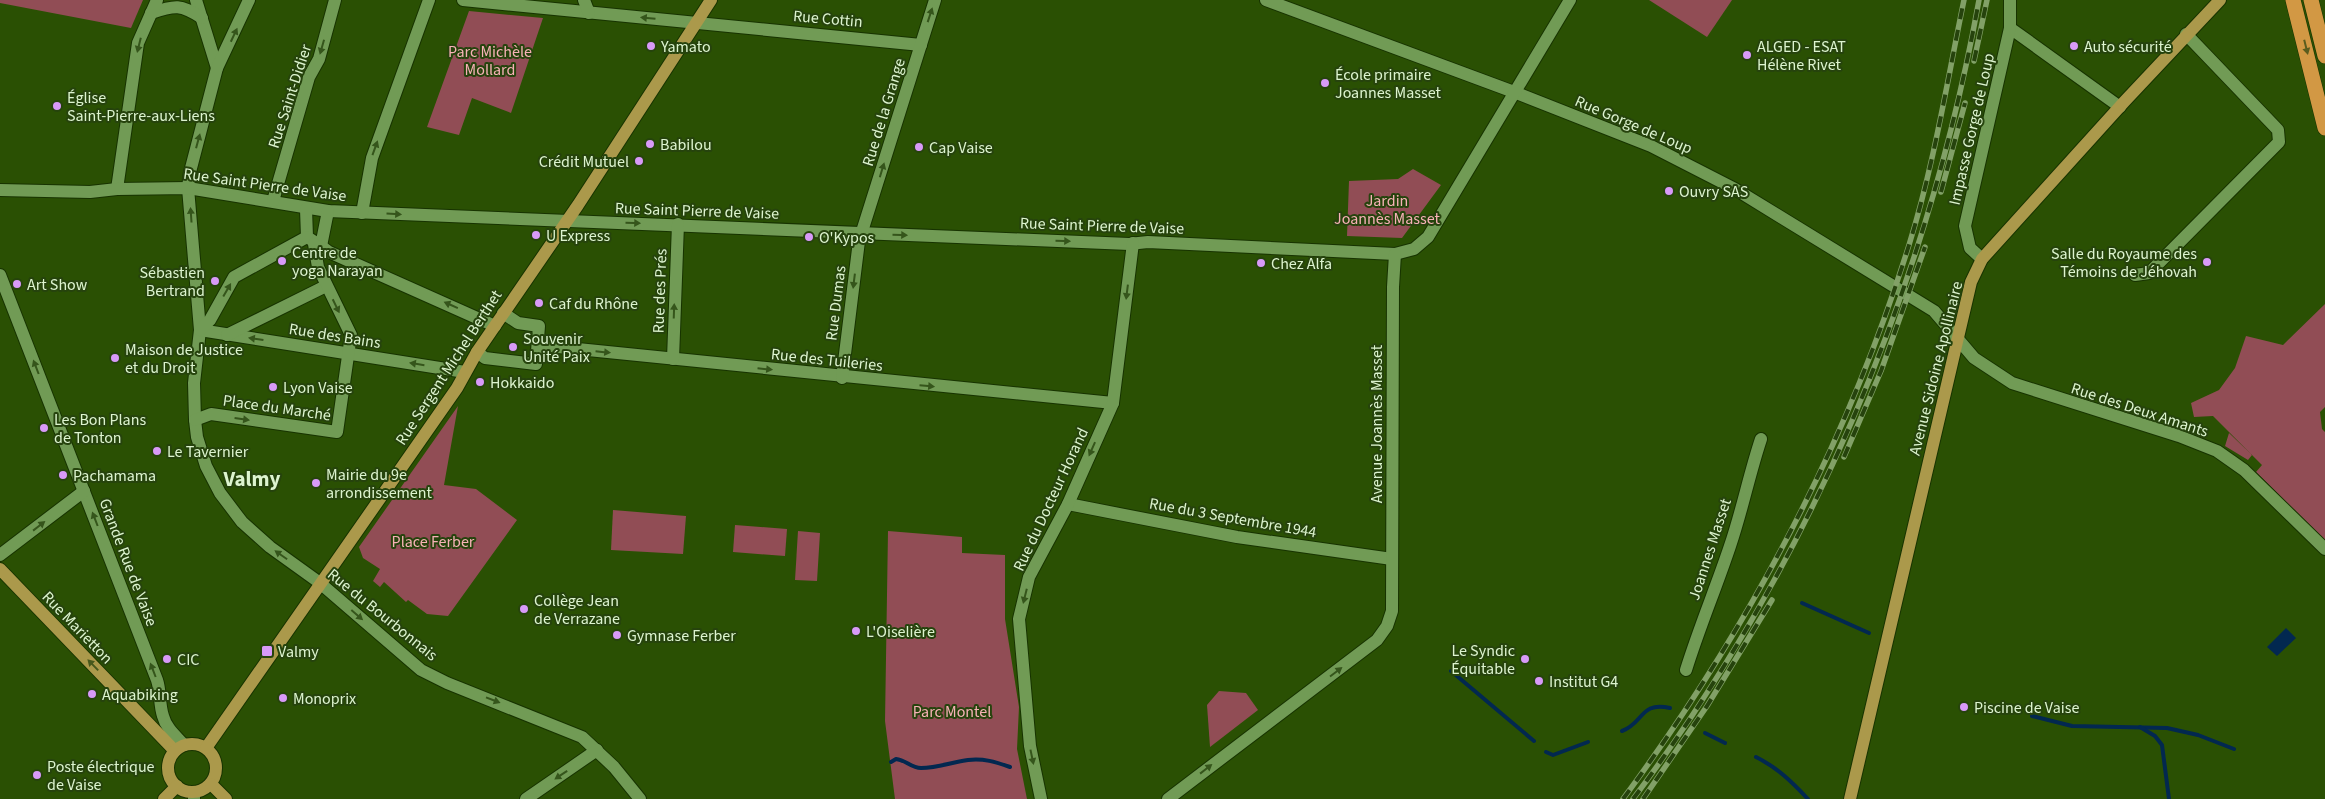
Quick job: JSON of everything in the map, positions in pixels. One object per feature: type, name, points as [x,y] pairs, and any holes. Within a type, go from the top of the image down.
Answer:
[{"type":"highway","points":[[2293,0],[2325,128]]},
{"type":"highway","points":[[2310,0],[2325,56]]},
{"type":"main road","name":"Rue Sergent Michel Berthet","points":[[206,748],[457,388],[464,372],[477,352],[567,221],[711,0]]},
{"type":"main road","name":"Avenue Sidoine Apollinaire","points":[[2198,22],[2211,0]]},
{"type":"main road","name":"Avenue Sidoine Apollinaire","points":[[1850,799],[1971,282],[1982,259],[2186,34],[2206,17],[2220,0]]},
{"type":"main road","name":"Rue Marietton","points":[[0,569],[180,748]]},
{"type":"main road","points":[[199,745],[206,748],[212,754],[217,769],[210,784],[194,795],[177,786],[169,775],[168,768],[171,756],[180,748],[199,745]]},
{"type":"main road","points":[[210,784],[226,799]]},
{"type":"main road","points":[[164,799],[177,786]]},
{"type":"street","points":[[117,189],[138,43],[157,0]]},
{"type":"street","points":[[196,0],[217,68]]},
{"type":"street","points":[[195,420],[194,382],[200,330],[188,188],[190,172],[217,68],[250,0]]},
{"type":"street","name":"Rue Saint-Didier","points":[[273,201],[309,77],[318,59],[335,0]]},
{"type":"street","points":[[362,213],[372,158],[429,0]]},
{"type":"street","name":"Rue Cottin","points":[[463,0],[920,45]]},
{"type":"street","points":[[584,0],[589,13]]},
{"type":"street","name":"Rue de la Grange","points":[[862,233],[920,45],[936,0]]},
{"type":"street","name":"Rue Gorge de Loup","points":[[1266,0],[1514,92],[1651,146],[1735,188],[1934,311],[1957,338]]},
{"type":"street","points":[[1396,254],[1414,249],[1428,237],[1570,0]]},
{"type":"street","name":"Impasse Gorge de Loup","points":[[1982,259],[1970,248],[1965,226],[2010,28],[2010,0]]},
{"type":"street","points":[[151,13],[172,6],[186,8],[202,18]]},
{"type":"street","points":[[2010,28],[2120,107]]},
{"type":"street","points":[[2135,275],[2149,273],[2279,142],[2280,138],[2278,130],[2186,34]]},
{"type":"street","name":"Rue Saint Pierre de Vaise","points":[[0,190],[90,192],[117,189],[188,188],[273,201],[328,212],[678,224],[1133,244],[1148,242],[1396,254]]},
{"type":"street","points":[[306,209],[318,266],[351,335],[348,353]]},
{"type":"street","points":[[200,330],[210,320],[234,277],[314,242],[328,212]]},
{"type":"street","name":"Rue des Prés","points":[[673,359],[678,224]]},
{"type":"street","name":"Rue Dumas","points":[[842,378],[862,233]]},
{"type":"street","points":[[314,242],[329,252],[495,326]]},
{"type":"street","name":"Rue du Docteur Horand","points":[[1041,799],[1030,746],[1020,619],[1029,577],[1068,504],[1113,404],[1133,244]]},
{"type":"street","name":"Avenue Joannès Masset","points":[[1168,799],[1377,640],[1387,626],[1392,611],[1393,287],[1396,254]]},
{"type":"street","name":"Grande Rue de Vaise","points":[[0,275],[161,691],[162,716],[180,748]]},
{"type":"street","points":[[227,335],[326,286]]},
{"type":"street","points":[[477,352],[485,358],[536,364],[538,326],[518,323],[503,314]]},
{"type":"street","name":"Rue des Bains","points":[[200,330],[464,372]]},
{"type":"street","name":"Rue des Deux Amants","points":[[1957,338],[1974,358],[2012,383],[2179,436],[2218,451],[2244,470],[2325,549]]},
{"type":"street","name":"Rue des Tuileries","points":[[538,345],[842,378],[1113,404]]},
{"type":"street","name":"Place du Marché","points":[[195,420],[211,414],[337,432],[348,353]]},
{"type":"street","name":"Rue du Bourbonnais","points":[[195,420],[196,437],[206,466],[220,494],[242,522],[256,534],[320,583],[422,670],[447,683],[582,737],[614,767],[640,799]]},
{"type":"street","name":"Joannes Masset","points":[[1686,670],[1731,544],[1746,485],[1761,439]]},
{"type":"street","points":[[0,555],[84,491]]},
{"type":"street","name":"Rue du 3 Septembre 1944","points":[[1068,504],[1237,537],[1392,559]]},
{"type":"street","points":[[526,799],[596,750]]},
{"type":"green space","points":[[0,0],[143,0],[131,28],[0,3]]},
{"type":"green space","points":[[1649,0],[1732,0],[1707,37]]},
{"type":"green space","name":"Parc Michèle Mollard","points":[[469,11],[543,18],[511,113],[472,98],[459,135],[427,127]]},
{"type":"green space","name":"Jardin Joannès Masset","points":[[1413,169],[1441,185],[1402,238],[1347,236],[1349,181],[1398,179]]},
{"type":"green space","points":[[2325,304],[2325,407],[2320,412],[2322,429],[2325,432],[2325,540],[2256,472],[2262,465],[2213,416],[2194,417],[2191,403],[2219,390],[2235,368],[2246,336],[2283,345]]},
{"type":"green space","name":"Place Ferber","points":[[458,406],[444,485],[476,489],[517,520],[448,616],[427,614],[408,600],[406,602],[384,582],[380,587],[373,581],[380,569],[363,558],[359,547]]},
{"type":"green space","points":[[2229,433],[2252,455],[2248,460],[2225,446]]},
{"type":"green space","points":[[613,510],[686,516],[683,554],[611,550]]},
{"type":"green space","points":[[735,525],[787,529],[785,556],[733,552]]},
{"type":"green space","points":[[798,531],[820,533],[817,581],[795,580]]},
{"type":"green space","name":"Parc Montel","points":[[888,531],[962,537],[962,553],[1005,555],[1005,619],[1019,707],[1017,749],[1027,799],[895,799],[885,721]]},
{"type":"green space","points":[[1219,691],[1246,693],[1258,710],[1210,747],[1207,705]]},
{"type":"water","points":[[2286,628],[2296,638],[2277,656],[2267,647]]},
{"type":"waterway","points":[[1802,603],[1869,633]]},
{"type":"waterway","points":[[1451,671],[1534,741]]},
{"type":"waterway","points":[[1622,731],[1635,723],[1647,710],[1660,707],[1670,708]]},
{"type":"waterway","points":[[2032,716],[2072,726],[2167,728],[2198,735],[2234,749]]},
{"type":"waterway","points":[[2140,727],[2155,736],[2162,745],[2169,799]]},
{"type":"waterway","points":[[1705,733],[1725,743]]},
{"type":"waterway","points":[[1546,752],[1553,755],[1588,742]]},
{"type":"waterway","points":[[1756,757],[1784,776],[1808,799]]},
{"type":"waterway","points":[[891,762],[896,759],[921,768],[968,760],[979,760],[995,762],[1010,767]]},
{"type":"railway","points":[[1623,799],[1711,670],[1752,602],[1789,534],[1856,392],[1884,319],[1918,215],[1933,154],[1964,0]]},
{"type":"railway","points":[[1633,799],[1696,709],[1754,616],[1806,519],[1852,420],[1893,318],[1928,213],[1956,107],[1979,0]]},
{"type":"railway","points":[[1974,61],[1987,0]]},
{"type":"railway","points":[[1941,192],[1965,103]]},
{"type":"railway","points":[[1844,457],[1881,371],[1925,247]]},
{"type":"railway","points":[[1643,799],[1707,706],[1772,600]]},
{"type":"place","name":"Yamato","points":[[651,46]]},
{"type":"place","name":"Auto sécurité","points":[[2074,46]]},
{"type":"place","name":"ALGED - ESAT Hélène Rivet","points":[[1747,55]]},
{"type":"place","name":"École primaire Joannes Masset","points":[[1325,83]]},
{"type":"place","name":"Église Saint-Pierre-aux-Liens","points":[[57,106]]},
{"type":"place","name":"Babilou","points":[[650,144]]},
{"type":"place","name":"Cap Vaise","points":[[919,147]]},
{"type":"place","name":"Crédit Mutuel","points":[[639,161]]},
{"type":"place","name":"Ouvry SAS","points":[[1669,191]]},
{"type":"place","name":"U Express","points":[[536,235]]},
{"type":"place","name":"O'Kypos","points":[[809,237]]},
{"type":"place","name":"Centre de yoga Narayan","points":[[282,261]]},
{"type":"place","name":"Salle du Royaume des Témoins de Jéhovah","points":[[2207,262]]},
{"type":"place","name":"Chez Alfa","points":[[1261,263]]},
{"type":"place","name":"Sébastien Bertrand","points":[[215,281]]},
{"type":"place","name":"Art Show","points":[[17,284]]},
{"type":"place","name":"Caf du Rhône","points":[[539,303]]},
{"type":"place","name":"Souvenir Unité Paix","points":[[513,347]]},
{"type":"place","name":"Maison de Justice et du Droit","points":[[115,358]]},
{"type":"place","name":"Hokkaido","points":[[480,382]]},
{"type":"place","name":"Lyon Vaise","points":[[273,387]]},
{"type":"place","name":"Les Bon Plans de Tonton","points":[[44,428]]},
{"type":"place","name":"Le Tavernier","points":[[157,451]]},
{"type":"place","name":"Pachamama","points":[[63,475]]},
{"type":"place","name":"Mairie du 9e arrondissement","points":[[316,483]]},
{"type":"place","name":"Collège Jean de Verrazane","points":[[524,609]]},
{"type":"place","name":"L'Oiselière","points":[[856,631]]},
{"type":"place","name":"Gymnase Ferber","points":[[617,635]]},
{"type":"place","name":"Valmy","points":[[267,651]]},
{"type":"place","name":"CIC","points":[[167,659]]},
{"type":"place","name":"Le Syndic Équitable","points":[[1525,659]]},
{"type":"place","name":"Institut G4","points":[[1539,681]]},
{"type":"place","name":"Aquabiking","points":[[92,694]]},
{"type":"place","name":"Monoprix","points":[[283,698]]},
{"type":"place","name":"Piscine de Vaise","points":[[1964,707]]},
{"type":"place","name":"Poste électrique de Vaise","points":[[37,775]]},
{"type":"district","name":"Valmy","points":[[252,479]]}]
